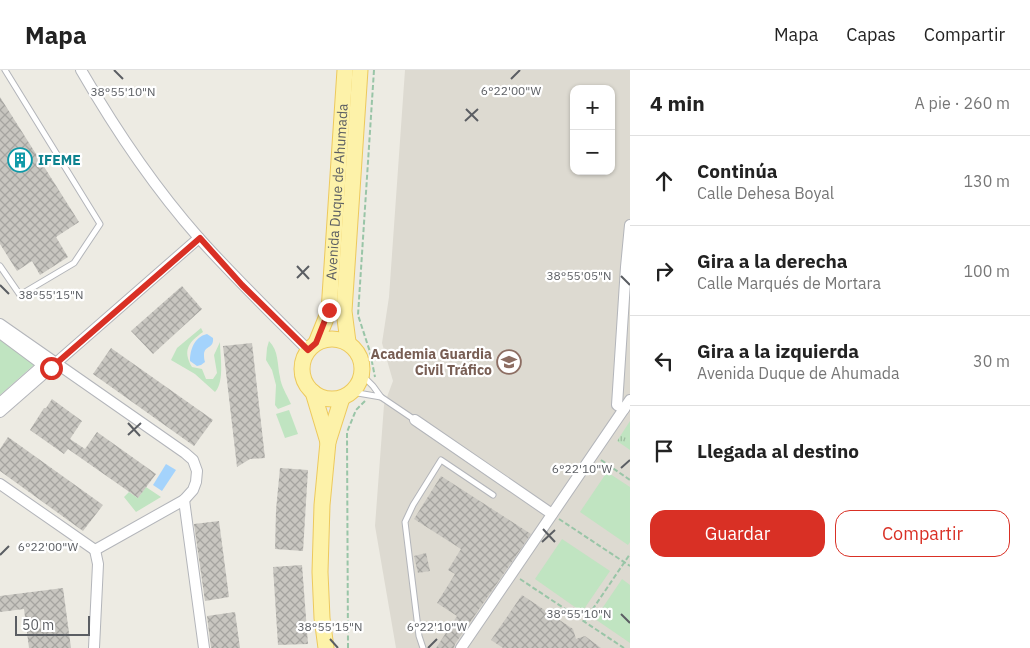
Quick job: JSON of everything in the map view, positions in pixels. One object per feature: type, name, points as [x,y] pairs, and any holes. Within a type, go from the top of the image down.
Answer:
[{"type":"main road","name":"Avenida Duque de Ahumada","points":[[312,346],[329,310],[345,70]]},
{"type":"main road","name":"Avenida Duque de Ahumada","points":[[348,342],[344,311],[360,70]]},
{"type":"main road","points":[[326,648],[322,618],[320,572],[322,506],[328,442],[347,395],[360,383],[363,370],[357,350],[348,342],[338,338],[328,338],[312,346],[303,361],[302,374],[306,384],[322,398],[331,399],[347,395]]},
{"type":"main road","points":[[313,392],[328,442]]},
{"type":"street","points":[[81,70],[132,152],[200,238],[242,285],[312,346]]},
{"type":"street","points":[[624,409],[617,405],[630,224]]},
{"type":"street","points":[[0,412],[200,238]]},
{"type":"street","points":[[0,324],[193,460],[197,471],[196,482],[193,490],[184,500],[95,550]]},
{"type":"street","points":[[0,333],[43,365],[0,403]]},
{"type":"street","points":[[461,648],[630,400]]},
{"type":"street","points":[[415,420],[552,514]]},
{"type":"street","points":[[0,484],[95,550],[98,564],[94,648]]},
{"type":"street","points":[[184,500],[204,648]]},
{"type":"lane","points":[[0,266],[20,295],[74,263],[100,224],[5,70]]},
{"type":"lane","points":[[362,375],[381,396],[415,420]]},
{"type":"lane","points":[[347,395],[381,396]]},
{"type":"lane","points":[[423,648],[419,636],[405,522],[413,505],[441,460],[493,495]]},
{"type":"path","points":[[373,386],[377,381],[358,315],[374,70]]},
{"type":"path","points":[[348,648],[347,432],[356,410],[365,402],[369,395]]},
{"type":"path","points":[[593,454],[630,480]]},
{"type":"path","points":[[552,514],[630,566]]},
{"type":"path","points":[[584,622],[630,554]]},
{"type":"path","points":[[512,574],[624,648]]},
{"type":"shaded area","name":"Academia Guardia Civil Tráfico","points":[[405,70],[630,70],[630,648],[396,648],[375,526],[384,405],[393,381],[382,343],[389,297]]},
{"type":"green space","points":[[201,328],[203,332],[188,347],[189,361],[192,367],[202,369],[206,379],[213,379],[217,373],[214,355],[220,342],[221,375],[215,392],[195,374],[171,360],[177,348]]},
{"type":"green space","points":[[0,337],[36,363],[0,395]]},
{"type":"green space","points":[[269,341],[276,353],[282,384],[291,404],[278,409],[275,405],[276,385],[272,370],[266,360]]},
{"type":"green space","points":[[289,410],[298,434],[285,438],[276,414]]},
{"type":"green space","points":[[630,421],[630,450],[617,441]]},
{"type":"green space","points":[[607,472],[630,487],[630,542],[628,545],[580,512]]},
{"type":"green space","points":[[146,487],[161,497],[136,512],[124,497],[129,492],[138,498]]},
{"type":"green space","points":[[562,539],[610,571],[582,612],[535,579]]},
{"type":"green space","points":[[622,579],[630,585],[630,643],[595,619]]},
{"type":"water","points":[[207,334],[213,338],[213,341],[211,346],[205,351],[205,362],[197,366],[190,361],[192,348],[199,338]]},
{"type":"water","points":[[166,464],[176,470],[162,491],[153,485]]},
{"type":"building","name":"IFEME","points":[[0,97],[79,222],[56,237],[68,257],[40,275],[32,261],[17,271],[0,244]]},
{"type":"building","points":[[182,286],[202,309],[153,354],[131,331]]},
{"type":"building","points":[[252,343],[265,458],[250,459],[237,467],[223,346]]},
{"type":"building","points":[[111,348],[213,420],[194,446],[93,374]]},
{"type":"building","points":[[52,399],[82,421],[70,439],[85,449],[97,432],[156,474],[138,498],[68,449],[64,454],[30,430]]},
{"type":"building","points":[[8,437],[103,505],[83,531],[0,471],[0,449]]},
{"type":"building","points":[[280,468],[308,470],[303,551],[275,549]]},
{"type":"building","points":[[441,476],[531,534],[454,648],[436,648],[457,616],[437,603],[455,574],[448,570],[461,549],[414,519]]},
{"type":"building","points":[[219,521],[229,597],[205,601],[194,524]]},
{"type":"building","points":[[426,553],[430,571],[418,573],[414,556]]},
{"type":"building","points":[[302,565],[308,644],[278,645],[273,567]]},
{"type":"building","points":[[63,588],[71,648],[29,648],[24,609],[0,612],[0,596]]},
{"type":"building","points":[[522,595],[573,629],[576,639],[585,636],[601,648],[503,648],[491,640]]},
{"type":"building","points":[[235,612],[240,648],[211,648],[207,616]]},
{"type":"place","name":"IFEME","points":[[20,160]]},
{"type":"place","name":"Academia Guardia Civil Tráfico","points":[[509,362]]},
{"type":"route","points":[[51,368],[200,238],[242,285],[308,350],[316,343],[329,310]]}]
